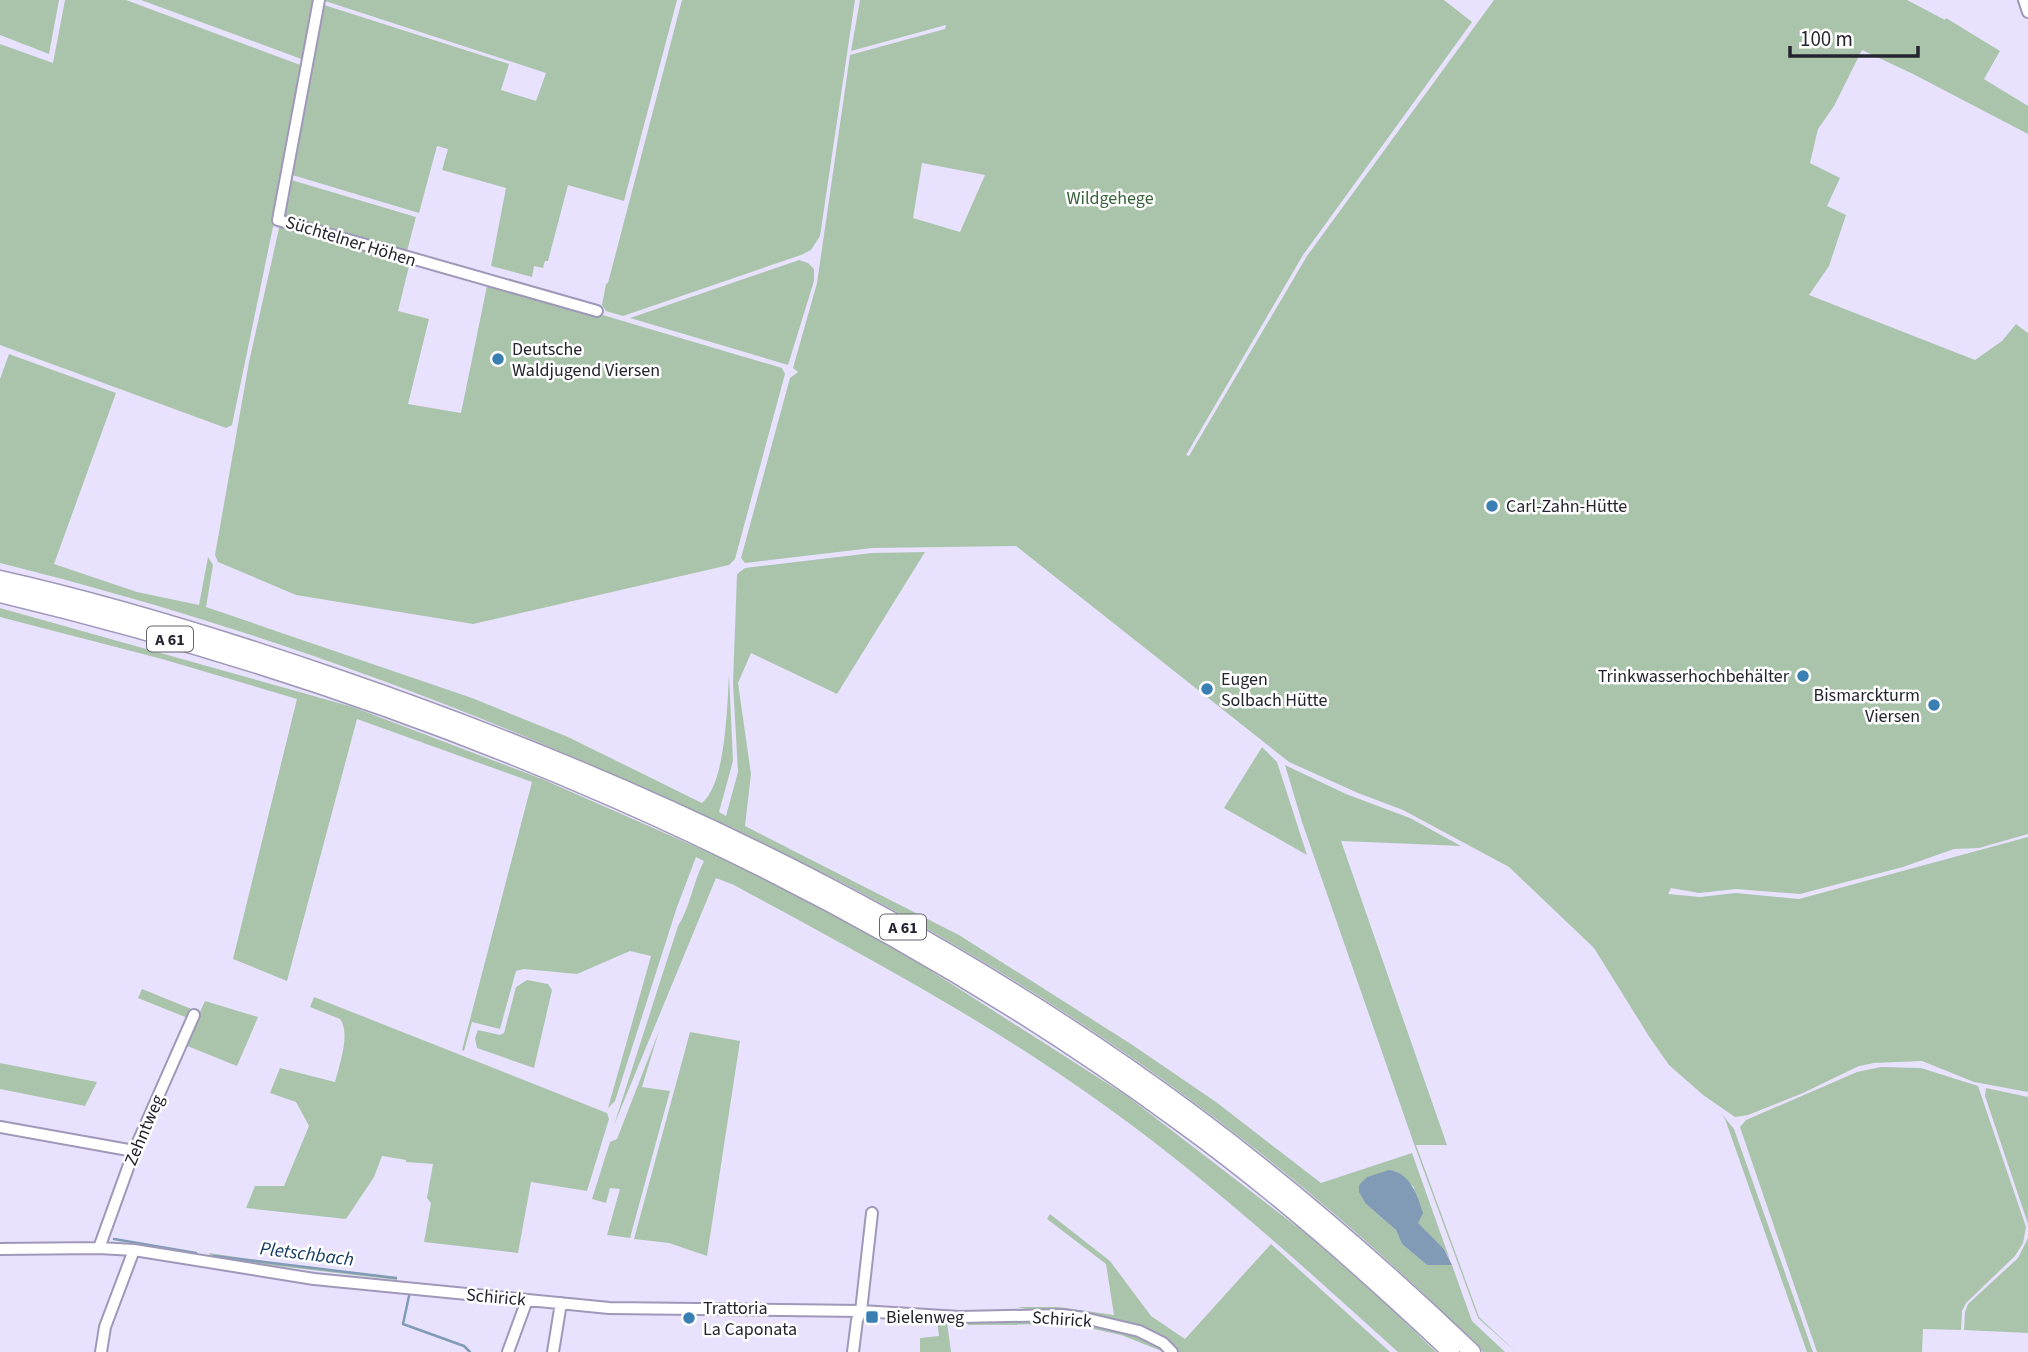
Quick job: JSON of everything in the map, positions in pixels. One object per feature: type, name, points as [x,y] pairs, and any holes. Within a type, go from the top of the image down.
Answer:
[{"type":"highway","points":[[0,571],[35,587]]},
{"type":"highway","name":"A 61","points":[[0,579],[122,609],[250,648],[434,711],[617,785],[824,884],[998,982],[1123,1063],[1188,1110],[1318,1212],[1385,1270],[1472,1352]]},
{"type":"highway","name":"A 61","points":[[0,594],[58,607],[234,659],[434,726],[626,805],[818,897],[991,995],[1114,1075],[1308,1222],[1451,1352]]},
{"type":"highway","points":[[0,601],[58,607]]},
{"type":"street","name":"Süchtelner Höhen","points":[[319,0],[278,220],[597,311]]},
{"type":"street","points":[[2024,0],[2028,12]]},
{"type":"street","name":"Zehntweg","points":[[99,1248],[134,1151],[194,1015]]},
{"type":"street","points":[[0,1127],[134,1151]]},
{"type":"street","points":[[853,1352],[857,1320],[861,1311],[872,1213]]},
{"type":"street","name":"Schirick","points":[[0,1249],[134,1250],[314,1279],[609,1308],[861,1311],[960,1317],[1062,1315],[1139,1331],[1163,1343],[1172,1352]]},
{"type":"street","points":[[101,1352],[105,1326],[134,1250]]},
{"type":"street","points":[[508,1352],[527,1300]]},
{"type":"street","points":[[553,1352],[561,1303]]},
{"type":"green space","points":[[0,0],[59,0],[49,54],[0,35]]},
{"type":"green space","points":[[65,0],[126,0],[303,66],[232,425],[226,428],[0,345],[0,44],[53,63]]},
{"type":"green space","points":[[141,0],[315,0],[304,60]]},
{"type":"green space","points":[[322,0],[677,0],[624,201],[568,185],[548,261],[545,261],[543,268],[534,266],[532,277],[491,266],[506,188],[442,170],[448,149],[437,146],[419,213],[289,174],[321,4],[509,64],[501,90],[536,101],[546,73]]},
{"type":"green space","points":[[682,0],[855,0],[820,236],[811,250],[801,255],[623,316],[606,311],[602,305]]},
{"type":"green space","name":"Wildgehege","points":[[860,0],[1444,0],[1472,22],[1303,255],[1186,455],[1189,456],[1307,256],[1494,0],[1907,0],[1945,20],[1946,18],[2000,51],[1984,79],[2028,106],[2028,134],[1862,50],[1834,106],[1818,129],[1810,163],[1840,178],[1827,206],[1846,215],[1829,266],[1809,295],[1975,360],[2002,341],[2016,324],[2028,333],[2028,834],[1979,848],[1954,849],[1903,867],[1800,894],[1736,889],[1699,893],[1671,888],[1668,894],[1700,897],[1736,893],[1799,899],[2028,837],[2028,1092],[1974,1082],[1922,1061],[1874,1063],[1859,1066],[1748,1115],[1735,1117],[1703,1095],[1669,1065],[1594,948],[1509,867],[1403,810],[1289,762],[1016,546],[872,548],[745,563],[741,558],[790,378],[798,372],[793,368],[817,283],[850,55],[945,29],[946,25],[851,51]],"holes":[[[922,163],[985,175],[960,232],[913,218]]]},
{"type":"green space","points":[[288,179],[416,217],[406,255],[286,220],[282,214]]},
{"type":"green space","points":[[280,224],[410,262],[398,311],[429,319],[408,404],[461,413],[488,281],[782,368],[785,374],[735,559],[729,565],[473,624],[296,595],[218,562],[215,555],[249,362]]},
{"type":"green space","points":[[799,260],[814,269],[814,281],[788,365],[630,318]]},
{"type":"green space","points":[[9,354],[116,393],[54,564],[137,592],[199,605],[208,557],[213,565],[206,607],[472,698],[568,737],[702,803],[710,793],[721,762],[729,675],[733,761],[719,812],[726,816],[738,772],[733,683],[737,574],[745,568],[872,553],[925,552],[837,694],[751,653],[738,683],[751,774],[745,826],[959,935],[1131,1044],[1216,1102],[1321,1183],[1412,1153],[1450,1260],[1444,1249],[1417,1223],[1414,1187],[1395,1171],[1366,1204],[1396,1230],[1402,1244],[1427,1265],[1452,1265],[1472,1321],[1505,1352],[1483,1352],[1411,1282],[1336,1215],[1178,1091],[1096,1033],[925,928],[837,880],[558,751],[376,678],[189,615],[0,563],[0,379]]},
{"type":"green space","points":[[0,608],[353,707],[542,779],[785,886],[925,967],[1127,1096],[1305,1233],[1383,1301],[1436,1352],[1398,1352],[1258,1227],[1149,1138],[1066,1078],[879,964],[734,885],[716,878],[614,1125],[678,926],[704,861],[696,857],[677,907],[615,1101],[608,1108],[651,956],[630,951],[577,974],[524,969],[516,971],[500,1029],[472,1022],[464,1051],[462,1050],[532,782],[357,719],[287,981],[233,959],[297,699],[162,659],[0,617]]},
{"type":"green space","points":[[1262,747],[1277,762],[1307,855],[1224,808]]},
{"type":"green space","points":[[1285,765],[1346,794],[1410,818],[1461,846],[1341,841],[1447,1145],[1416,1145],[1479,1317],[1516,1352],[1478,1318],[1414,1144],[1302,822]]},
{"type":"green space","points":[[527,980],[548,984],[552,990],[534,1068],[477,1048],[475,1038],[478,1030],[500,1035],[504,1033],[516,987]]},
{"type":"green space","points":[[142,989],[194,1010],[190,1019],[138,998]]},
{"type":"green space","points":[[314,997],[607,1113],[609,1119],[587,1191],[531,1182],[518,1253],[424,1242],[431,1203],[427,1198],[433,1164],[406,1162],[382,1156],[374,1177],[346,1219],[246,1208],[255,1186],[284,1186],[309,1126],[296,1102],[270,1093],[280,1068],[335,1082],[343,1050],[343,1025],[340,1019],[310,1007]]},
{"type":"green space","points":[[205,1001],[258,1017],[237,1066],[185,1045]]},
{"type":"green space","points":[[659,1031],[642,1087],[670,1091],[630,1238],[607,1235],[620,1189],[610,1188],[606,1203],[592,1199],[610,1142],[617,1139]]},
{"type":"green space","points":[[690,1032],[740,1041],[707,1256],[669,1243],[634,1239]]},
{"type":"green space","points":[[0,1063],[97,1082],[85,1106],[0,1089]]},
{"type":"green space","points":[[1881,1067],[1921,1068],[1978,1086],[2026,1227],[2023,1243],[2015,1256],[1966,1303],[1962,1311],[1961,1330],[1923,1329],[1922,1352],[1817,1352],[1740,1127],[1746,1120],[1857,1072]]},
{"type":"green space","points":[[1986,1088],[2028,1097],[2028,1224],[1985,1096]]},
{"type":"green space","points":[[1720,1112],[1734,1129],[1813,1352],[1807,1352],[1725,1119]]},
{"type":"green space","points":[[1050,1214],[1110,1261],[1151,1316],[1185,1339],[1271,1244],[1390,1352],[1176,1352],[1162,1339],[1017,1307],[1059,1307],[1114,1315],[1106,1264],[1047,1219]]},
{"type":"green space","points":[[2028,1238],[2028,1333],[1964,1330],[1968,1304],[2018,1258]]},
{"type":"green space","points":[[209,1253],[396,1277],[397,1280],[211,1258]]},
{"type":"green space","points":[[937,1321],[947,1322],[951,1352],[920,1352],[920,1338],[939,1336]]},
{"type":"green space","points":[[1046,1321],[1107,1328],[1137,1337],[1164,1352],[1121,1335],[1080,1326],[968,1325]]},
{"type":"water","points":[[1389,1170],[1403,1175],[1412,1186],[1423,1213],[1418,1223],[1444,1249],[1452,1265],[1427,1265],[1402,1244],[1396,1230],[1366,1204],[1359,1192],[1359,1185],[1367,1177]]},
{"type":"waterway","name":"Pletschbach","points":[[114,1239],[196,1253]]},
{"type":"waterway","name":"Pletschbach","points":[[214,1256],[396,1278]]},
{"type":"waterway","name":"Pletschbach","points":[[409,1296],[403,1324],[464,1346],[470,1352]]},
{"type":"place","name":"Deutsche Waldjugend Viersen","points":[[498,359]]},
{"type":"place","name":"Carl-Zahn-Hütte","points":[[1492,506]]},
{"type":"place","name":"Trinkwasserhochbehälter","points":[[1803,676]]},
{"type":"place","name":"Eugen Solbach Hütte","points":[[1207,689]]},
{"type":"place","name":"Bismarckturm Viersen","points":[[1934,705]]},
{"type":"place","name":"Bielenweg","points":[[872,1317]]},
{"type":"place","name":"Trattoria La Caponata","points":[[689,1318]]}]
